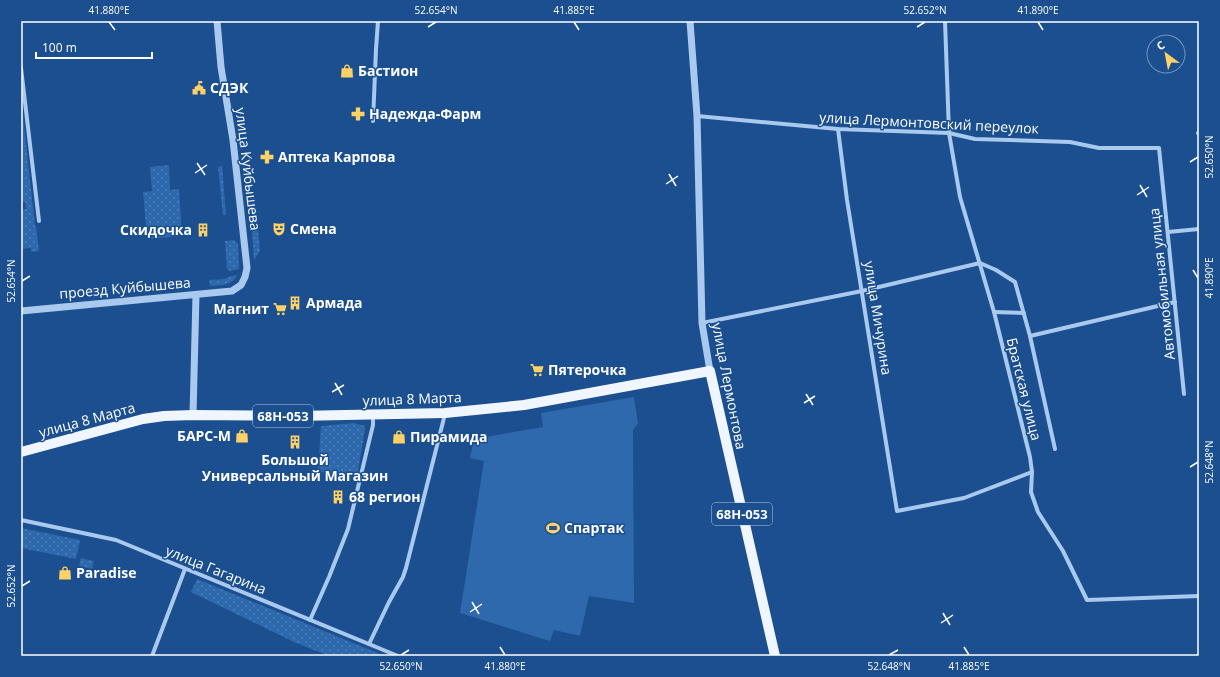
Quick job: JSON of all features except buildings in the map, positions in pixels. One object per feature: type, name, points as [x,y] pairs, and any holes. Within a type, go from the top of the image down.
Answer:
[{"type":"main road","name":"улица 8 Марта","points":[[21,452],[143,419],[164,416],[445,413],[524,405],[710,371]]},
{"type":"main road","name":"улица Лермонтова","points":[[710,371],[775,656]]},
{"type":"street","name":"улица Куйбышева","points":[[216,21],[221,67],[233,140],[247,268],[243,282],[238,288],[232,291]]},
{"type":"street","points":[[373,121],[378,21]]},
{"type":"street","name":"улица Лермонтова","points":[[690,21],[697,116],[702,323],[710,371]]},
{"type":"street","name":"Братская улица","points":[[945,21],[949,133],[960,197],[994,312],[1028,449],[1032,472],[1031,492],[1038,512],[1063,552],[1087,600],[1199,596]]},
{"type":"street","points":[[21,68],[39,221]]},
{"type":"street","name":"улица Лермонтовский переулок","points":[[697,116],[838,129],[949,133],[975,139],[1070,142],[1099,148],[1159,148]]},
{"type":"street","name":"улица Мичурина","points":[[838,129],[847,200],[896,511],[964,498],[1032,472]]},
{"type":"street","name":"Автомобильная улица","points":[[1159,148],[1184,394]]},
{"type":"street","points":[[1168,232],[1199,229]]},
{"type":"street","points":[[702,323],[862,291],[980,263]]},
{"type":"street","name":"Братская улица","points":[[980,263],[996,270],[1015,282],[1030,336],[1055,449]]},
{"type":"street","name":"проезд Куйбышева","points":[[21,311],[232,291]]},
{"type":"street","points":[[193,415],[196,295]]},
{"type":"street","points":[[1030,336],[1175,302]]},
{"type":"street","points":[[994,312],[1024,313]]},
{"type":"street","points":[[369,644],[403,577],[408,562],[445,413]]},
{"type":"street","points":[[310,620],[348,529],[373,425],[373,414]]},
{"type":"street","name":"улица Гагарина","points":[[21,520],[116,540],[398,656]]},
{"type":"street","points":[[152,656],[185,569]]},
{"type":"shaded area","points":[[21,98],[39,251],[31,252],[31,248],[21,249],[21,210],[26,209],[25,202],[21,202]]},
{"type":"shaded area","points":[[169,165],[170,190],[179,189],[182,236],[147,239],[143,192],[152,191],[150,167]]},
{"type":"shaded area","points":[[222,166],[226,215],[223,215],[218,167]]},
{"type":"shaded area","points":[[255,197],[260,251],[254,260],[250,201]]},
{"type":"shaded area","points":[[234,240],[238,244],[239,269],[230,271],[227,269],[225,241]]},
{"type":"shaded area","points":[[237,275],[235,279],[229,283],[210,286],[209,280],[225,279]]},
{"type":"shaded area","name":"Спартак","points":[[634,397],[638,423],[633,430],[634,603],[589,596],[580,636],[554,630],[550,641],[460,613],[484,461],[470,458],[474,439],[543,427],[541,413]]},
{"type":"shaded area","points":[[354,423],[365,426],[358,471],[354,475],[348,477],[318,471],[321,426]]},
{"type":"shaded area","points":[[21,528],[80,540],[76,559],[21,548]]},
{"type":"shaded area","points":[[81,558],[94,561],[92,569],[79,566]]},
{"type":"shaded area","points":[[197,579],[385,656],[329,656],[294,642],[191,592]]},
{"type":"place","name":"Бастион","points":[[347,71]]},
{"type":"place","name":"СДЭК","points":[[199,88]]},
{"type":"place","name":"Надежда-Фарм","points":[[358,114]]},
{"type":"place","name":"Аптека Карпова","points":[[267,157]]},
{"type":"place","name":"Смена","points":[[279,229]]},
{"type":"place","name":"Скидочка","points":[[203,230]]},
{"type":"place","name":"Армада","points":[[295,303]]},
{"type":"place","name":"Магнит","points":[[280,309]]},
{"type":"place","name":"Пятерочка","points":[[537,370]]},
{"type":"place","name":"БАРС-М","points":[[242,436]]},
{"type":"place","name":"Пирамида","points":[[399,437]]},
{"type":"place","name":"Большой Универсальный Магазин","points":[[295,442]]},
{"type":"place","name":"68 регион","points":[[338,497]]},
{"type":"place","name":"Спартак","points":[[553,528]]},
{"type":"place","name":"Paradise","points":[[65,573]]}]
